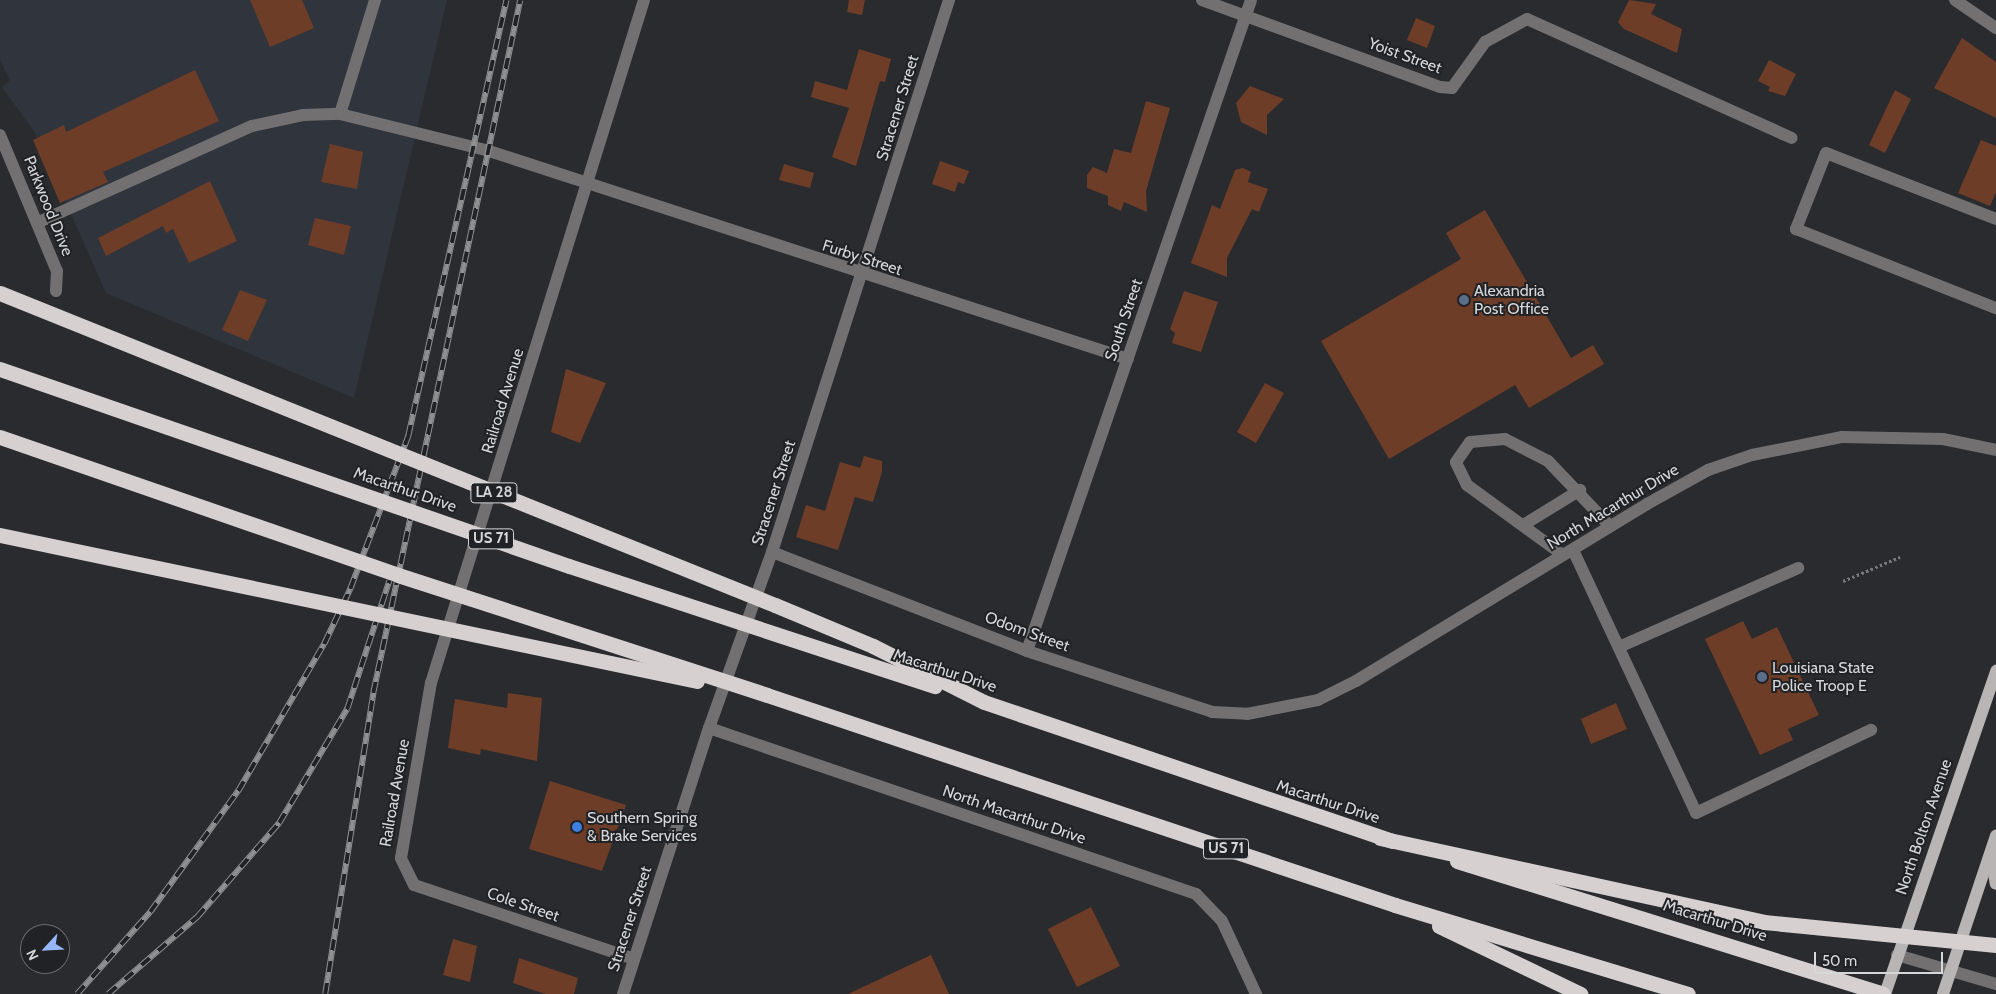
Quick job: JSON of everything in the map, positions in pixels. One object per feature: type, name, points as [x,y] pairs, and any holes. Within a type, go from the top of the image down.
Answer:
[{"type":"highway","name":"LA 28","points":[[0,293],[329,429],[775,605],[873,646],[984,702]]},
{"type":"highway","name":"Macarthur Drive","points":[[0,369],[569,566],[984,702],[1380,838],[1884,994]]},
{"type":"highway","name":"US 71","points":[[0,437],[398,575],[767,695],[1395,905],[1688,994]]},
{"type":"highway","points":[[0,535],[767,695]]},
{"type":"highway","points":[[0,542],[43,545]]},
{"type":"highway","points":[[1380,838],[1764,922],[1996,945]]},
{"type":"highway","points":[[1395,905],[1580,994]]},
{"type":"main road","name":"North Bolton Avenue","points":[[1884,994],[1996,671]]},
{"type":"main road","points":[[1943,994],[1996,836]]},
{"type":"main road","points":[[1991,851],[1996,884]]},
{"type":"street","points":[[340,114],[375,0]]},
{"type":"street","name":"Railroad Avenue","points":[[407,874],[401,858],[431,683],[588,185],[644,0]]},
{"type":"street","name":"Stracener Street","points":[[623,994],[709,728],[772,552],[949,0]]},
{"type":"street","name":"Yoist Street","points":[[1202,0],[1247,14],[1452,88],[1485,42],[1527,19],[1792,138]]},
{"type":"street","name":"South Street","points":[[1027,651],[1251,0]]},
{"type":"street","points":[[1955,0],[1996,28]]},
{"type":"street","name":"Furby Street","points":[[39,222],[252,126],[303,115],[340,114],[486,150],[862,276],[1128,359]]},
{"type":"street","name":"Parkwood Drive","points":[[0,135],[39,222],[57,271],[56,291]]},
{"type":"street","points":[[1996,219],[1826,153],[1796,229],[1996,308]]},
{"type":"street","name":"North Macarthur Drive","points":[[1277,709],[1318,700],[1398,658],[1610,526],[1708,470],[1791,444],[1842,437],[1896,436],[1996,450]]},
{"type":"street","points":[[1610,526],[1580,490],[1548,461],[1506,439],[1470,442],[1456,462],[1459,475],[1467,485],[1568,552],[1619,647],[1696,813],[1871,730]]},
{"type":"street","points":[[1525,524],[1580,490]]},
{"type":"street","name":"Odom Street","points":[[772,552],[1027,651],[1212,712],[1277,709]]},
{"type":"street","points":[[1619,647],[1798,568]]},
{"type":"street","name":"North Macarthur Drive","points":[[709,728],[1196,894],[1222,921],[1256,994]]},
{"type":"street","name":"Cole Street","points":[[407,874],[414,885],[634,959]]},
{"type":"street","points":[[1897,955],[1952,969],[1996,984]]},
{"type":"path","points":[[1843,581],[1900,557]]},
{"type":"shaded area","points":[[0,0],[447,0],[354,398],[106,293],[35,133],[2,87],[10,80],[0,60]]},
{"type":"building","points":[[250,0],[302,0],[314,28],[270,47]]},
{"type":"building","points":[[849,0],[865,0],[862,15],[847,12]]},
{"type":"building","points":[[1629,0],[1656,4],[1651,14],[1682,29],[1677,53],[1624,29],[1618,22]]},
{"type":"building","points":[[1416,18],[1435,26],[1427,48],[1407,40]]},
{"type":"building","points":[[1962,38],[1996,62],[1996,118],[1934,88]]},
{"type":"building","points":[[859,49],[891,59],[885,82],[880,81],[856,166],[832,157],[849,108],[811,97],[815,81],[847,90]]},
{"type":"building","points":[[1769,60],[1796,74],[1785,96],[1768,91],[1770,87],[1758,81]]},
{"type":"building","points":[[195,70],[219,121],[103,172],[108,182],[60,203],[33,140],[64,125],[66,132]]},
{"type":"building","points":[[1250,86],[1284,99],[1267,115],[1267,135],[1241,122],[1236,103]]},
{"type":"building","points":[[1895,90],[1911,99],[1885,153],[1869,145]]},
{"type":"building","points":[[1146,101],[1170,108],[1146,191],[1147,212],[1124,202],[1121,211],[1108,205],[1108,196],[1087,188],[1087,175],[1093,167],[1107,173],[1114,149],[1131,153]]},
{"type":"building","points":[[1981,140],[1996,146],[1996,192],[1990,206],[1958,193]]},
{"type":"building","points":[[330,144],[363,152],[357,189],[321,182]]},
{"type":"building","points":[[940,161],[969,171],[964,184],[958,182],[955,192],[932,184]]},
{"type":"building","points":[[784,164],[814,173],[810,188],[779,180]]},
{"type":"building","points":[[1243,168],[1251,172],[1248,182],[1268,189],[1259,212],[1252,209],[1227,258],[1227,277],[1191,263],[1212,205],[1220,209],[1235,170]]},
{"type":"building","points":[[210,181],[237,241],[189,263],[173,229],[166,233],[163,226],[106,256],[98,238]]},
{"type":"building","name":"Alexandria Post Office","points":[[1485,210],[1571,358],[1593,345],[1604,364],[1529,408],[1515,385],[1389,459],[1321,341],[1461,259],[1446,233]]},
{"type":"building","points":[[315,218],[351,226],[344,255],[308,245]]},
{"type":"building","points":[[240,290],[267,300],[248,341],[222,330]]},
{"type":"building","points":[[1184,291],[1218,302],[1201,352],[1172,343],[1175,333],[1170,329]]},
{"type":"building","points":[[566,369],[606,383],[580,443],[551,432]]},
{"type":"building","points":[[1265,383],[1284,393],[1256,443],[1237,432]]},
{"type":"building","points":[[864,456],[882,461],[882,472],[873,502],[855,497],[838,550],[796,537],[806,505],[825,511],[840,462],[860,468]]},
{"type":"building","name":"Louisiana State Police Troop E","points":[[1743,621],[1752,639],[1777,627],[1819,715],[1788,729],[1793,740],[1760,755],[1705,639]]},
{"type":"building","points":[[508,693],[542,698],[537,761],[481,749],[480,755],[448,748],[455,699],[507,708]]},
{"type":"building","points":[[1616,703],[1627,729],[1591,744],[1581,719]]},
{"type":"building","name":"Southern Spring & Brake Services","points":[[550,781],[626,805],[602,871],[529,849]]},
{"type":"building","points":[[1091,907],[1120,966],[1077,987],[1048,929]]},
{"type":"building","points":[[453,939],[477,946],[470,982],[443,975]]},
{"type":"building","points":[[931,955],[949,994],[848,994]]},
{"type":"building","points":[[519,958],[578,978],[574,994],[545,994],[513,983]]},
{"type":"railway","points":[[77,994],[150,912],[238,791],[324,644],[350,589],[408,436],[506,0]]},
{"type":"railway","points":[[325,994],[373,693],[520,0]]},
{"type":"railway","points":[[108,994],[197,917],[279,823],[347,709],[389,581]]},
{"type":"place","name":"Alexandria Post Office","points":[[1464,300]]},
{"type":"place","name":"Louisiana State Police Troop E","points":[[1762,677]]},
{"type":"place","name":"Southern Spring & Brake Services","points":[[577,827]]}]
